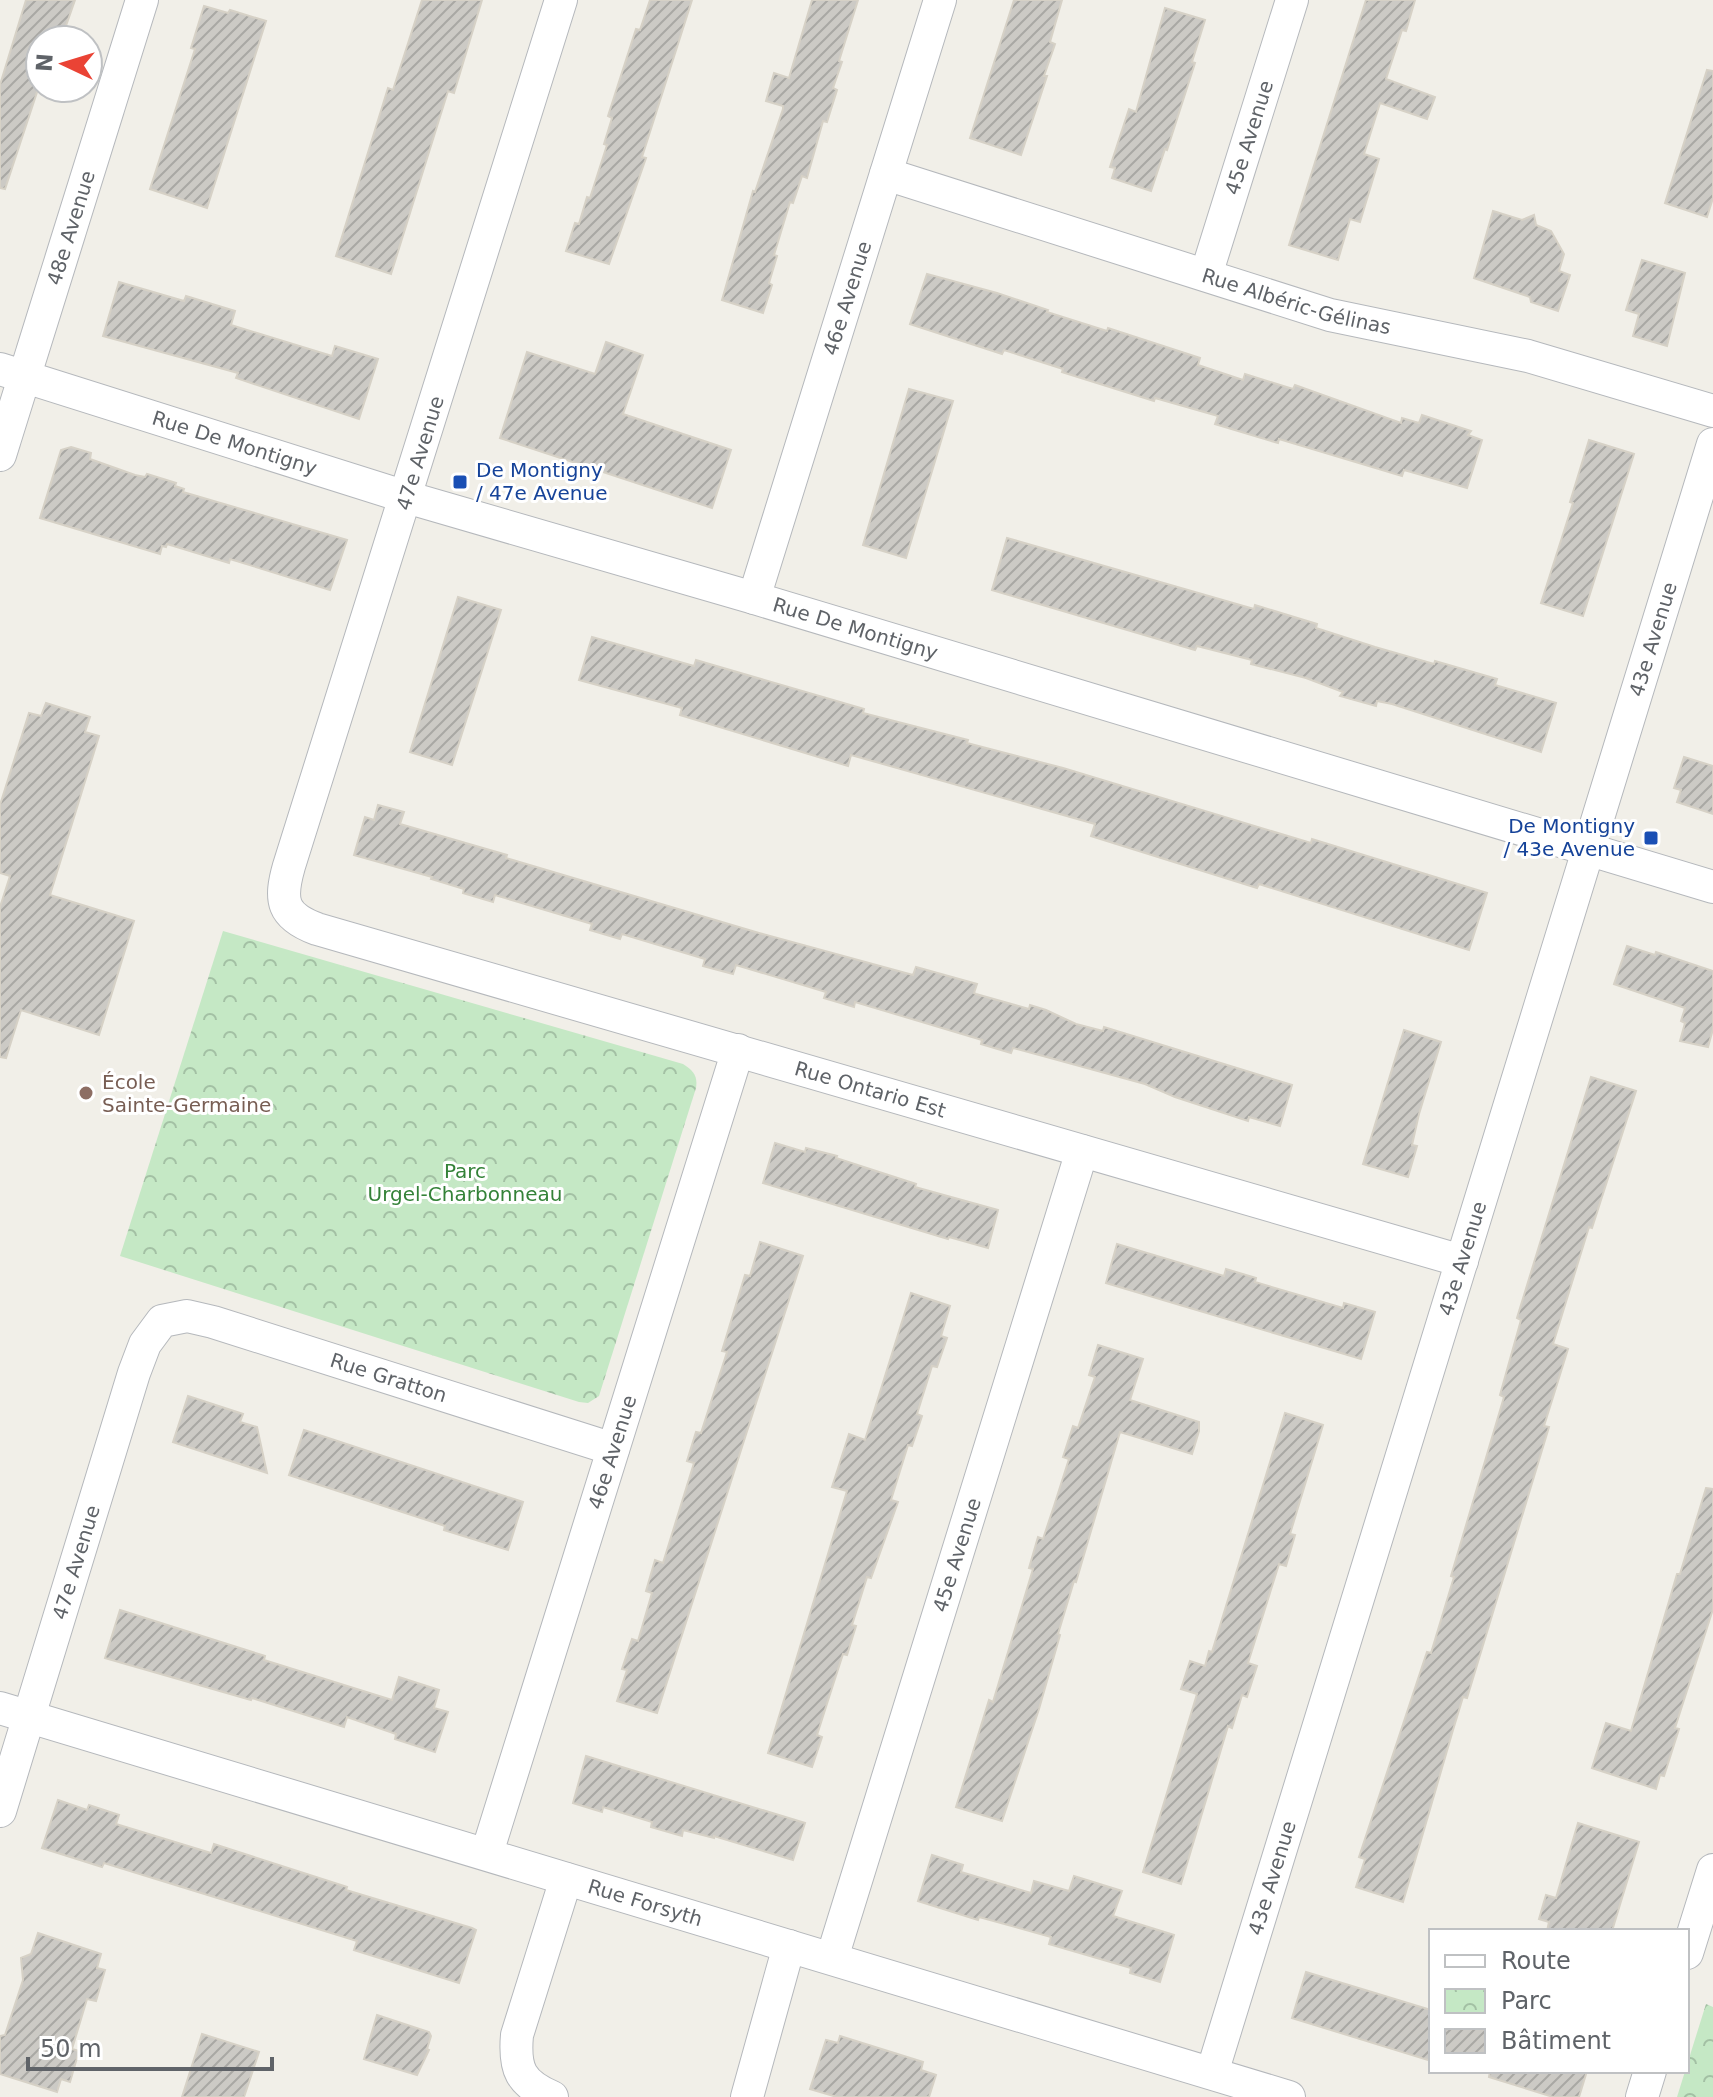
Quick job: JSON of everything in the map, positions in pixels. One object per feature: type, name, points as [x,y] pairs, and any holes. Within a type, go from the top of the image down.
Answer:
[{"type":"street","name":"48e Avenue","points":[[0,455],[12,373],[142,0]]},
{"type":"street","name":"47e Avenue","points":[[285,907],[283,887],[289,866],[561,0]]},
{"type":"street","name":"46e Avenue","points":[[754,598],[940,0]]},
{"type":"street","name":"45e Avenue","points":[[1206,275],[1292,0]]},
{"type":"street","name":"Rue Albéric-Gélinas","points":[[886,174],[1330,315],[1528,356],[1713,411]]},
{"type":"street","name":"Rue De Montigny","points":[[12,373],[406,497],[754,598],[1713,887]]},
{"type":"street","name":"43e Avenue","points":[[1212,2073],[1713,444]]},
{"type":"street","name":"Rue Ontario Est","points":[[285,907],[297,921],[317,929],[1462,1261]]},
{"type":"street","name":"46e Avenue","points":[[487,1853],[738,1050]]},
{"type":"street","name":"45e Avenue","points":[[832,1958],[1082,1151]]},
{"type":"street","name":"Rue Gratton","points":[[162,1321],[187,1316],[213,1322],[613,1449]]},
{"type":"street","name":"47e Avenue","points":[[0,1811],[15,1712],[134,1373],[145,1344],[162,1321]]},
{"type":"street","name":"Rue Forsyth","points":[[15,1712],[1289,2097]]},
{"type":"street","points":[[1689,1947],[1713,1870]]},
{"type":"street","points":[[552,2097],[534,2089],[521,2076],[515,2057],[517,2035],[566,1879]]},
{"type":"street","points":[[747,2097],[789,1946]]},
{"type":"street","points":[[1642,2097],[1649,2073]]},
{"type":"green space","name":"Parc Urgel-Charbonneau","points":[[223,931],[683,1064],[692,1071],[696,1088],[599,1396],[588,1403],[579,1402],[120,1256]]},
{"type":"green space","points":[[1706,2004],[1713,2007],[1713,2097],[1677,2097],[1684,2073],[1689,2073],[1689,2059]]},
{"type":"building","points":[[26,0],[75,0],[67,24],[24,24],[24,104],[33,104],[5,189],[0,188],[0,85]]},
{"type":"building","points":[[422,0],[482,0],[454,93],[448,91],[391,274],[336,256],[388,88],[393,90]]},
{"type":"building","points":[[650,0],[692,0],[642,157],[646,158],[609,264],[566,251],[575,223],[579,224],[587,197],[590,198],[607,145],[604,144],[612,118],[608,116],[636,29],[640,30]]},
{"type":"building","points":[[812,0],[858,0],[839,61],[842,62],[833,88],[837,90],[827,122],[823,121],[807,178],[802,176],[793,203],[790,202],[774,255],[777,256],[769,283],[772,285],[763,313],[722,300],[753,191],[783,109],[783,106],[766,101],[774,73],[789,78]]},
{"type":"building","points":[[1014,0],[1062,0],[1050,42],[1055,44],[1044,76],[1047,76],[1021,155],[970,138]]},
{"type":"building","points":[[1366,0],[1415,0],[1386,79],[1435,97],[1427,119],[1380,103],[1364,154],[1379,159],[1360,222],[1350,219],[1338,260],[1289,245]]},
{"type":"building","points":[[204,6],[266,21],[207,208],[150,189],[195,49],[191,48]]},
{"type":"building","points":[[1165,8],[1205,20],[1192,62],[1195,63],[1151,191],[1112,178],[1115,168],[1110,167],[1129,109],[1136,112]]},
{"type":"building","points":[[1707,70],[1713,71],[1713,198],[1707,217],[1665,203]]},
{"type":"building","points":[[1493,211],[1522,220],[1534,215],[1536,225],[1551,231],[1564,254],[1559,271],[1570,275],[1558,311],[1531,302],[1530,297],[1474,278]]},
{"type":"building","points":[[1642,260],[1685,273],[1667,346],[1633,336],[1639,314],[1626,310]]},
{"type":"building","points":[[927,274],[997,293],[1047,312],[1200,358],[1198,365],[1243,380],[1245,374],[1293,389],[1295,385],[1401,423],[1402,418],[1419,423],[1422,415],[1471,431],[1468,435],[1482,440],[1467,488],[1404,470],[1402,476],[1279,439],[1278,443],[1215,424],[1218,416],[1155,398],[1154,401],[1004,350],[1002,354],[910,324]]},
{"type":"building","points":[[119,282],[184,301],[186,296],[235,311],[231,325],[332,356],[335,346],[378,359],[359,419],[236,378],[238,373],[103,336]]},
{"type":"building","points":[[606,342],[643,355],[623,414],[731,450],[712,508],[500,438],[527,352],[595,374]]},
{"type":"building","points":[[909,389],[953,401],[906,558],[863,545]]},
{"type":"building","points":[[1589,440],[1634,454],[1583,616],[1541,603],[1573,503],[1570,502]]},
{"type":"building","points":[[71,447],[91,453],[90,459],[135,475],[145,477],[147,474],[176,483],[175,486],[184,489],[183,492],[347,540],[330,590],[230,559],[229,563],[167,544],[166,547],[162,546],[160,554],[40,518],[61,450]]},
{"type":"building","points":[[1007,538],[1254,609],[1255,605],[1317,624],[1316,628],[1375,647],[1497,679],[1495,685],[1556,703],[1541,752],[1392,704],[1377,701],[1376,706],[1340,696],[1343,692],[1306,678],[1251,664],[1252,660],[1197,646],[1195,650],[992,590]]},
{"type":"building","points":[[458,597],[501,610],[452,765],[410,752]]},
{"type":"building","points":[[592,637],[694,666],[696,660],[864,709],[863,713],[968,740],[967,743],[1063,768],[1311,843],[1312,839],[1487,893],[1469,950],[1259,884],[1257,888],[1091,836],[1095,824],[851,755],[848,766],[680,715],[682,708],[579,680]]},
{"type":"building","points":[[46,703],[90,717],[85,732],[99,736],[50,895],[134,921],[99,1035],[21,1010],[6,1058],[0,1057],[0,907],[10,876],[0,873],[0,805],[29,713],[41,716]]},
{"type":"building","points":[[1684,757],[1713,766],[1713,814],[1677,802],[1681,790],[1674,788]]},
{"type":"building","points":[[378,805],[404,812],[400,824],[507,855],[506,858],[913,975],[916,967],[977,984],[976,994],[1029,1009],[1030,1005],[1076,1024],[1103,1031],[1104,1027],[1292,1085],[1280,1126],[1249,1117],[1248,1121],[1145,1084],[1043,1056],[1013,1048],[1011,1053],[981,1044],[982,1040],[855,1002],[854,1007],[824,998],[826,992],[736,965],[733,974],[703,966],[705,959],[622,934],[620,939],[590,930],[592,924],[495,895],[493,902],[463,893],[464,889],[432,877],[354,855],[365,817],[374,820]]},
{"type":"building","points":[[1627,946],[1713,971],[1713,1029],[1708,1047],[1680,1041],[1685,1008],[1614,984]]},
{"type":"building","points":[[1404,1030],[1441,1042],[1419,1114],[1412,1145],[1417,1146],[1408,1177],[1363,1164]]},
{"type":"building","points":[[1591,1077],[1636,1091],[1553,1344],[1568,1349],[1544,1426],[1549,1427],[1467,1698],[1463,1697],[1403,1902],[1356,1887],[1365,1859],[1359,1857],[1427,1652],[1431,1653],[1454,1577],[1451,1576],[1504,1397],[1500,1395],[1521,1320],[1517,1318]]},
{"type":"building","points":[[775,1143],[805,1152],[806,1148],[837,1156],[916,1184],[915,1187],[998,1210],[988,1248],[948,1239],[763,1183]]},
{"type":"building","points":[[760,1242],[803,1256],[657,1713],[617,1701],[627,1670],[622,1669],[632,1639],[638,1641],[652,1593],[646,1591],[655,1560],[663,1563],[694,1463],[687,1461],[696,1432],[701,1433],[727,1352],[722,1351],[745,1275],[750,1276]]},
{"type":"building","points":[[1117,1244],[1224,1276],[1226,1269],[1256,1278],[1255,1282],[1343,1308],[1344,1303],[1375,1312],[1361,1359],[1106,1283]]},
{"type":"building","points":[[911,1293],[950,1306],[941,1336],[947,1338],[937,1367],[932,1366],[917,1414],[922,1416],[912,1446],[908,1445],[891,1500],[898,1502],[871,1578],[867,1577],[852,1625],[856,1626],[847,1655],[843,1654],[817,1735],[822,1737],[812,1767],[768,1753],[847,1491],[832,1487],[849,1434],[865,1440]]},
{"type":"building","points":[[1098,1345],[1143,1359],[1130,1400],[1199,1422],[1199,1431],[1192,1454],[1120,1432],[1058,1634],[1039,1709],[1002,1821],[956,1807],[989,1700],[993,1702],[1033,1569],[1029,1568],[1038,1537],[1043,1539],[1069,1459],[1063,1457],[1073,1426],[1078,1428],[1095,1377],[1089,1375]]},
{"type":"building","points":[[188,1396],[243,1414],[240,1422],[257,1427],[267,1473],[173,1442]]},
{"type":"building","points":[[1285,1413],[1323,1425],[1290,1534],[1295,1535],[1286,1566],[1279,1564],[1248,1663],[1257,1666],[1247,1697],[1242,1695],[1232,1728],[1228,1726],[1181,1884],[1143,1872],[1197,1694],[1181,1689],[1190,1661],[1205,1666],[1209,1651],[1212,1652]]},
{"type":"building","points":[[304,1430],[523,1502],[508,1550],[289,1475]]},
{"type":"building","points":[[1706,1488],[1713,1489],[1713,1609],[1675,1728],[1679,1729],[1664,1776],[1660,1775],[1656,1789],[1592,1768],[1606,1723],[1631,1731]]},
{"type":"building","points":[[120,1610],[392,1700],[399,1677],[439,1690],[434,1708],[448,1712],[435,1752],[395,1739],[396,1734],[347,1717],[344,1727],[105,1658]]},
{"type":"building","points":[[586,1756],[805,1823],[793,1860],[714,1836],[683,1830],[682,1836],[651,1827],[652,1822],[603,1807],[602,1812],[573,1803]]},
{"type":"building","points":[[58,1800],[87,1810],[89,1805],[119,1815],[116,1824],[211,1853],[214,1844],[347,1887],[346,1890],[472,1928],[476,1930],[459,1983],[354,1950],[357,1941],[104,1863],[102,1867],[42,1848]]},
{"type":"building","points":[[1578,1823],[1639,1842],[1613,1929],[1547,1929],[1549,1922],[1539,1919],[1546,1895],[1556,1898]]},
{"type":"building","points":[[932,1855],[963,1865],[961,1872],[1031,1893],[1034,1881],[1069,1891],[1074,1876],[1122,1891],[1113,1916],[1174,1935],[1160,1982],[1130,1973],[1131,1968],[1049,1944],[1051,1937],[979,1917],[978,1920],[918,1901]]},
{"type":"building","points":[[38,1933],[101,1954],[97,1968],[105,1970],[96,2001],[87,1999],[72,2049],[79,2051],[70,2082],[61,2079],[57,2092],[0,2074],[0,2036],[5,2035],[23,1980],[21,1958],[31,1954]]},
{"type":"building","points":[[1306,1972],[1429,2009],[1429,2060],[1292,2018]]},
{"type":"building","points":[[377,2015],[429,2032],[429,2050],[417,2075],[364,2059]]},
{"type":"building","points":[[202,2034],[259,2052],[244,2097],[182,2097]]},
{"type":"building","points":[[840,2036],[923,2062],[921,2070],[936,2075],[929,2097],[837,2097],[810,2089],[826,2040],[838,2043]]},
{"type":"building","points":[[1490,2073],[1586,2073],[1579,2097],[1553,2097],[1489,2077]]},
{"type":"place","name":"De Montigny / 47e Avenue","points":[[460,482]]},
{"type":"place","name":"De Montigny / 43e Avenue","points":[[1651,838]]},
{"type":"place","name":"École Sainte-Germaine","points":[[86,1093]]}]
